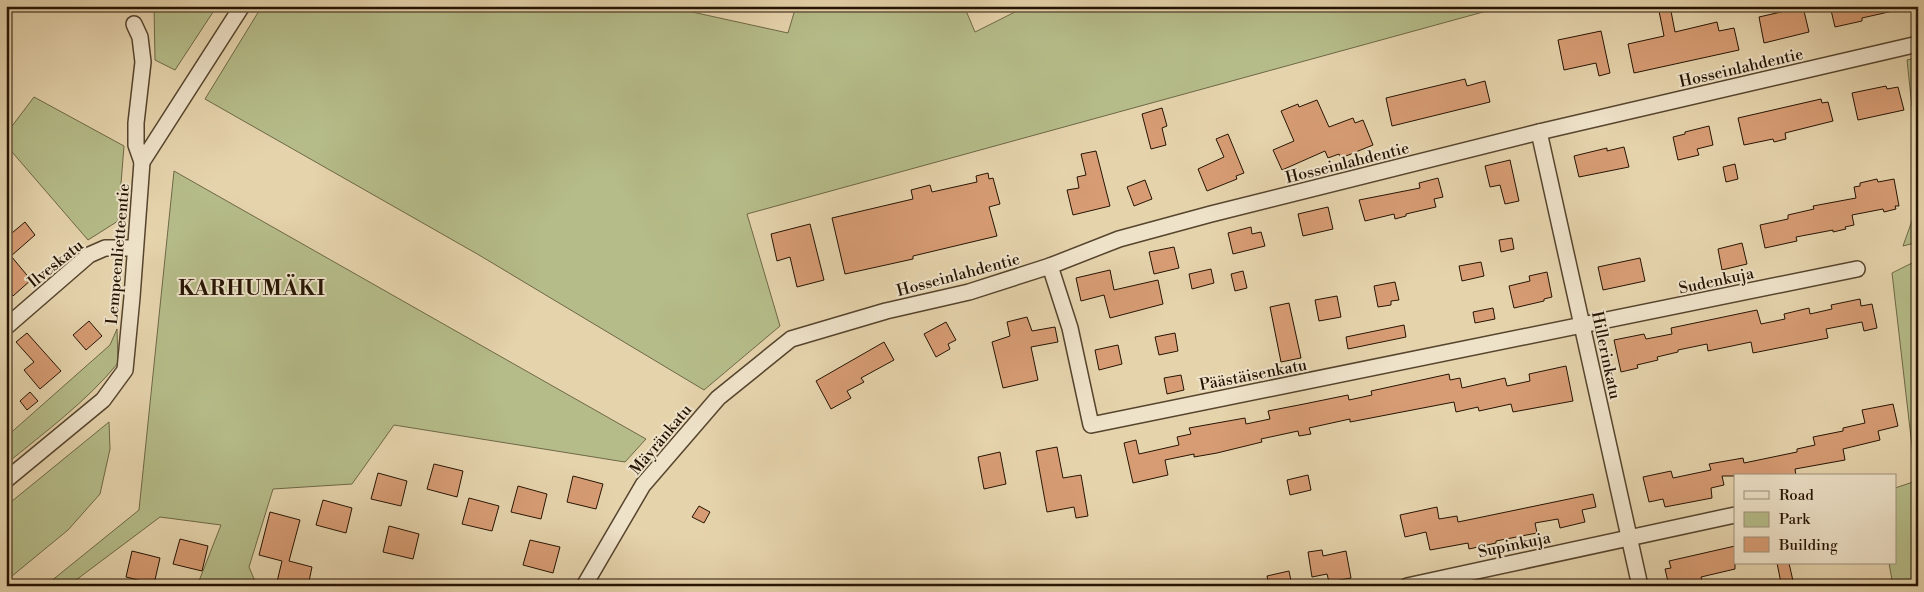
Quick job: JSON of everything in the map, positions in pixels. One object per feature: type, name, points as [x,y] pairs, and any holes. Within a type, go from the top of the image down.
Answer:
[{"type":"street","name":"Lempeenlietteentie","points":[[6,480],[103,400],[124,370],[142,162],[242,6]]},
{"type":"street","points":[[134,24],[140,38],[142,62],[136,123],[136,145],[142,162]]},
{"type":"street","name":"Hosseinlahdentie","points":[[791,338],[886,311],[969,292],[1050,266],[1118,239],[1539,132],[1918,44]]},
{"type":"street","name":"Hillerinkatu","points":[[1539,132],[1640,586]]},
{"type":"street","name":"Ilveskatu","points":[[6,327],[89,255],[105,248],[135,248]]},
{"type":"street","name":"Päästäisenkatu","points":[[1050,266],[1070,328],[1091,425],[1583,325]]},
{"type":"street","name":"Sudenkuja","points":[[1583,325],[1857,269]]},
{"type":"street","name":"Mäyränkatu","points":[[584,586],[642,485],[718,398],[791,338]]},
{"type":"street","name":"Supinkuja","points":[[1407,586],[1734,515]]},
{"type":"green space","points":[[154,6],[217,6],[175,70],[155,60]]},
{"type":"green space","points":[[262,6],[684,6],[683,10],[788,33],[796,6],[964,6],[975,32],[1027,6],[1505,6],[747,214],[780,326],[704,390],[479,255],[205,99]]},
{"type":"green space","points":[[1918,57],[1918,163],[1907,60]]},
{"type":"green space","points":[[34,97],[124,146],[118,221],[88,240],[6,145],[6,134]]},
{"type":"green space","points":[[174,171],[646,439],[625,462],[394,425],[352,484],[273,489],[249,567],[257,586],[197,586],[221,525],[160,517],[68,586],[45,586],[139,510]]},
{"type":"green space","points":[[1918,204],[1918,242],[1903,246]]},
{"type":"green space","points":[[1912,263],[1918,304],[1918,586],[1893,586],[1889,564],[1896,564],[1896,488],[1916,481],[1892,273]]},
{"type":"green space","points":[[117,329],[118,363],[79,404],[6,464],[6,437],[110,345]]},
{"type":"green space","points":[[109,422],[110,449],[100,494],[68,530],[6,581],[6,506]]},
{"type":"building","points":[[1658,6],[1670,6],[1675,32],[1717,22],[1719,31],[1734,28],[1739,50],[1634,73],[1628,44],[1664,36]]},
{"type":"building","points":[[1830,6],[1892,6],[1893,11],[1835,27]]},
{"type":"building","points":[[1803,7],[1809,32],[1764,43],[1759,17]]},
{"type":"building","points":[[1601,31],[1610,73],[1599,76],[1596,63],[1564,70],[1558,40]]},
{"type":"building","points":[[1465,79],[1467,86],[1485,81],[1490,102],[1392,126],[1386,98]]},
{"type":"building","points":[[1886,86],[1887,89],[1898,87],[1904,110],[1858,120],[1852,93]]},
{"type":"building","points":[[1821,99],[1822,103],[1828,102],[1833,121],[1785,133],[1786,139],[1774,142],[1773,139],[1744,145],[1738,118]]},
{"type":"building","points":[[1317,100],[1329,127],[1353,118],[1355,123],[1363,120],[1373,145],[1341,158],[1339,154],[1328,158],[1325,151],[1282,170],[1273,150],[1294,141],[1281,111],[1298,104],[1299,107]]},
{"type":"building","points":[[1162,108],[1167,126],[1162,128],[1166,145],[1151,149],[1142,114]]},
{"type":"building","points":[[1709,126],[1713,145],[1697,149],[1699,155],[1678,160],[1673,137]]},
{"type":"building","points":[[1228,134],[1244,173],[1236,176],[1237,179],[1207,191],[1198,169],[1224,157],[1216,139]]},
{"type":"building","points":[[1624,147],[1629,167],[1579,177],[1574,156],[1607,148],[1607,151]]},
{"type":"building","points":[[1096,151],[1110,206],[1073,215],[1067,190],[1079,188],[1077,177],[1086,175],[1081,154]]},
{"type":"building","points":[[1510,160],[1519,201],[1505,204],[1500,185],[1490,187],[1485,166]]},
{"type":"building","points":[[1735,164],[1738,179],[1726,182],[1723,167]]},
{"type":"building","points":[[988,173],[989,179],[993,178],[1000,204],[989,207],[997,236],[913,256],[913,259],[845,274],[832,218],[913,199],[911,190],[930,185],[932,192],[977,182],[976,176]]},
{"type":"building","points":[[1438,178],[1443,197],[1434,199],[1436,207],[1406,214],[1406,216],[1395,219],[1394,214],[1365,221],[1359,200],[1420,188],[1419,183]]},
{"type":"building","points":[[1877,179],[1878,182],[1894,179],[1899,206],[1895,206],[1896,209],[1884,212],[1883,209],[1852,215],[1854,225],[1845,227],[1846,229],[1796,237],[1797,241],[1765,248],[1760,225],[1788,219],[1788,215],[1814,209],[1813,206],[1856,198],[1854,187],[1860,186],[1860,183]]},
{"type":"building","points":[[1145,180],[1152,199],[1134,206],[1127,187]]},
{"type":"building","points":[[1328,207],[1333,229],[1303,236],[1298,214]]},
{"type":"building","points":[[25,222],[35,235],[11,256],[31,280],[13,296],[6,288],[6,238]]},
{"type":"building","points":[[810,224],[824,280],[797,287],[790,257],[777,261],[771,234]]},
{"type":"building","points":[[1251,227],[1252,234],[1261,232],[1265,246],[1233,254],[1228,233]]},
{"type":"building","points":[[1512,238],[1514,249],[1501,252],[1499,240]]},
{"type":"building","points":[[1742,243],[1747,264],[1722,270],[1718,249]]},
{"type":"building","points":[[1174,247],[1179,268],[1154,274],[1149,252]]},
{"type":"building","points":[[1640,258],[1645,281],[1603,290],[1598,267]]},
{"type":"building","points":[[1481,262],[1484,276],[1462,281],[1459,266]]},
{"type":"building","points":[[1211,269],[1214,283],[1192,289],[1189,274]]},
{"type":"building","points":[[1110,270],[1114,290],[1158,280],[1163,304],[1110,318],[1104,295],[1081,301],[1076,278]]},
{"type":"building","points":[[1243,271],[1247,288],[1235,291],[1231,274]]},
{"type":"building","points":[[1547,272],[1552,297],[1544,299],[1544,301],[1514,308],[1509,286],[1530,281],[1529,276]]},
{"type":"building","points":[[1395,282],[1399,300],[1391,301],[1391,305],[1378,307],[1374,286]]},
{"type":"building","points":[[1337,296],[1341,317],[1319,321],[1315,300]]},
{"type":"building","points":[[1860,299],[1861,306],[1872,304],[1877,328],[1864,331],[1862,322],[1826,329],[1828,338],[1753,353],[1751,342],[1708,351],[1707,344],[1678,350],[1678,352],[1657,357],[1658,360],[1637,365],[1638,368],[1621,372],[1614,340],[1644,334],[1646,339],[1672,334],[1671,328],[1757,310],[1761,324],[1785,319],[1784,314],[1809,308],[1810,314],[1832,309],[1831,305]]},
{"type":"building","points":[[1289,303],[1301,358],[1281,362],[1270,307]]},
{"type":"building","points":[[1493,308],[1495,319],[1475,323],[1473,312]]},
{"type":"building","points":[[1027,317],[1032,331],[1055,327],[1058,342],[1031,347],[1038,380],[1003,388],[992,342],[1010,336],[1007,322]]},
{"type":"building","points":[[89,321],[102,336],[86,350],[73,335]]},
{"type":"building","points":[[946,322],[956,340],[948,344],[950,349],[936,357],[924,334]]},
{"type":"building","points":[[1404,325],[1406,337],[1348,349],[1346,337]]},
{"type":"building","points":[[27,333],[61,371],[40,389],[24,370],[34,362],[16,342]]},
{"type":"building","points":[[1175,333],[1178,351],[1159,355],[1155,337]]},
{"type":"building","points":[[884,342],[894,360],[861,378],[864,382],[847,391],[851,398],[831,409],[816,381]]},
{"type":"building","points":[[1118,345],[1122,364],[1099,370],[1095,350]]},
{"type":"building","points":[[1566,366],[1573,401],[1513,412],[1511,404],[1479,411],[1478,407],[1456,412],[1454,402],[1350,422],[1350,419],[1309,428],[1311,434],[1299,436],[1298,431],[1261,439],[1262,442],[1217,453],[1194,457],[1194,454],[1165,460],[1168,475],[1133,483],[1124,443],[1136,440],[1139,454],[1179,445],[1177,437],[1191,434],[1189,428],[1245,418],[1246,424],[1270,419],[1268,411],[1348,395],[1349,400],[1372,395],[1371,391],[1449,374],[1450,380],[1460,378],[1462,388],[1505,378],[1507,386],[1530,381],[1529,374]]},
{"type":"building","points":[[1181,375],[1184,390],[1167,394],[1164,378]]},
{"type":"building","points":[[30,392],[38,401],[27,410],[20,401]]},
{"type":"building","points":[[1893,404],[1898,426],[1878,431],[1880,440],[1843,449],[1845,460],[1795,469],[1796,474],[1734,474],[1734,476],[1722,476],[1724,485],[1711,488],[1712,498],[1665,507],[1663,499],[1649,502],[1643,477],[1671,471],[1673,478],[1711,470],[1709,464],[1743,458],[1744,463],[1797,452],[1797,449],[1815,445],[1813,437],[1843,431],[1843,428],[1865,423],[1862,410]]},
{"type":"building","points":[[1057,447],[1063,478],[1081,475],[1088,516],[1076,518],[1074,507],[1047,512],[1036,451]]},
{"type":"building","points":[[1000,452],[1006,484],[984,489],[978,457]]},
{"type":"building","points":[[434,464],[463,471],[457,497],[427,489]]},
{"type":"building","points":[[378,473],[407,481],[401,506],[371,499]]},
{"type":"building","points":[[1308,475],[1311,490],[1290,495],[1287,480]]},
{"type":"building","points":[[573,476],[603,484],[596,509],[567,502]]},
{"type":"building","points":[[518,486],[547,494],[541,519],[511,512]]},
{"type":"building","points":[[1593,494],[1596,507],[1582,510],[1585,522],[1560,528],[1558,519],[1535,523],[1537,533],[1496,541],[1496,543],[1469,549],[1468,543],[1430,550],[1426,532],[1405,537],[1400,515],[1437,507],[1439,519],[1457,516],[1458,522]]},
{"type":"building","points":[[469,498],[499,506],[492,531],[462,524]]},
{"type":"building","points":[[323,500],[352,508],[346,533],[316,525]]},
{"type":"building","points":[[699,506],[710,512],[704,523],[692,517]]},
{"type":"building","points":[[270,512],[300,520],[289,561],[312,567],[308,586],[276,586],[282,561],[259,555]]},
{"type":"building","points":[[389,526],[419,534],[413,559],[383,552]]},
{"type":"building","points":[[180,539],[208,546],[202,571],[173,564]]},
{"type":"building","points":[[530,540],[560,547],[553,573],[523,565]]},
{"type":"building","points":[[1734,546],[1735,569],[1701,577],[1702,580],[1686,584],[1687,586],[1669,586],[1665,569],[1671,568],[1669,561]]},
{"type":"building","points":[[1322,550],[1323,556],[1346,551],[1351,578],[1329,582],[1327,574],[1312,577],[1308,552]]},
{"type":"building","points":[[132,551],[160,558],[154,584],[126,577]]},
{"type":"building","points":[[1777,564],[1789,564],[1793,581],[1781,583]]},
{"type":"building","points":[[1289,571],[1292,586],[1269,586],[1267,576]]},
{"type":"district","name":"KARHUMÄKI","points":[[252,288]]}]
